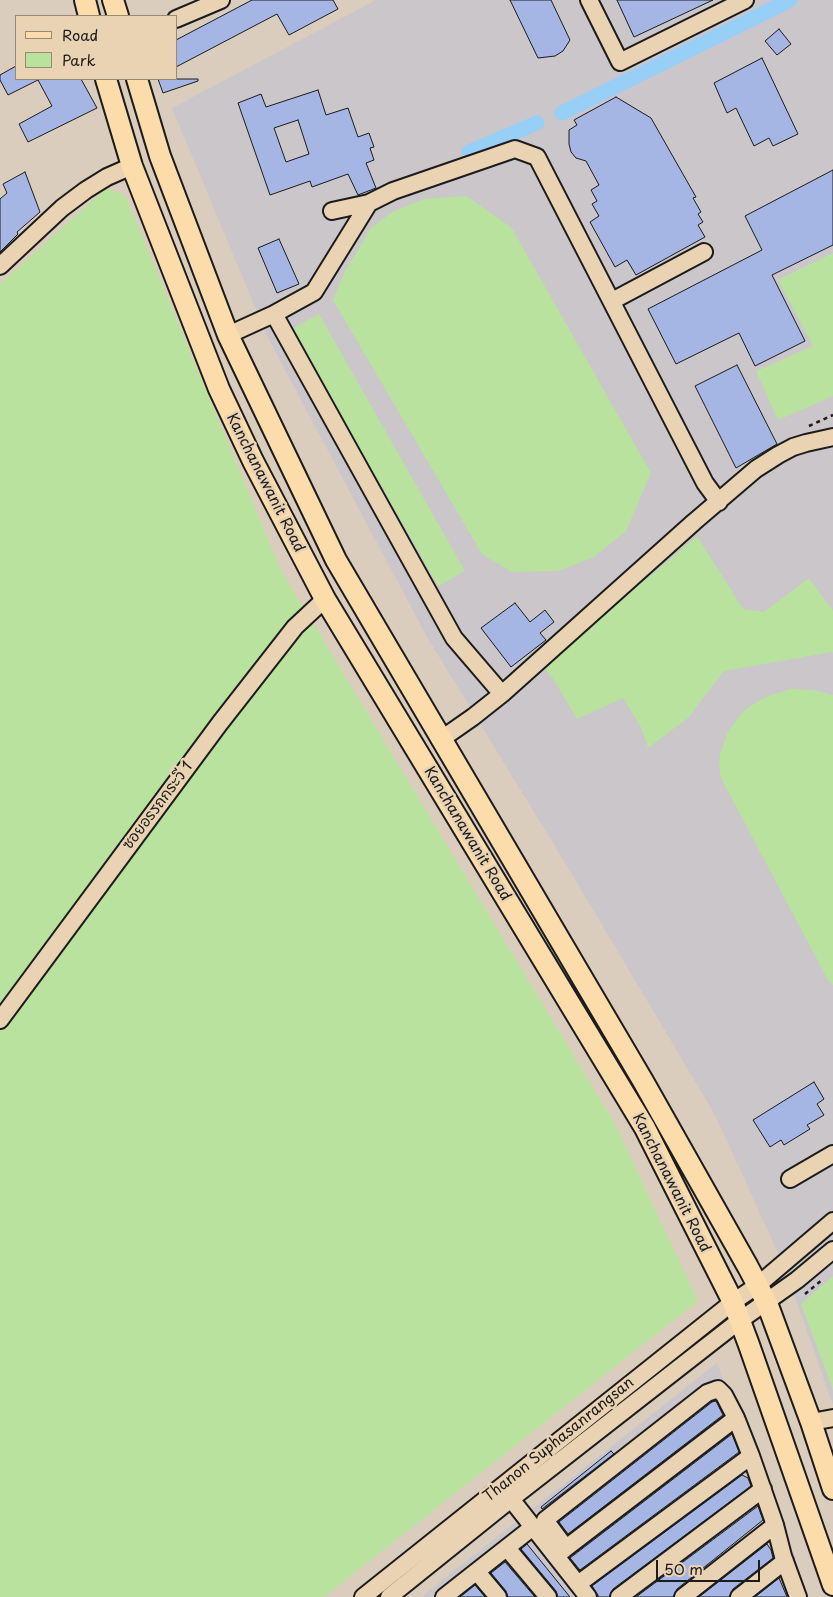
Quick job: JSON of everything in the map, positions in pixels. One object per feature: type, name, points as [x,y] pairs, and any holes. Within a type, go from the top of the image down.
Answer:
[{"type":"main road","points":[[85,0],[89,15]]},
{"type":"main road","points":[[113,0],[118,15]]},
{"type":"main road","name":"Kanchanawanit Road","points":[[106,80],[132,166],[219,389],[253,461],[325,599],[645,1128],[733,1302],[833,1585]]},
{"type":"main road","name":"Kanchanawanit Road","points":[[137,80],[160,156],[228,335],[336,560],[440,740],[638,1073],[732,1237],[762,1294],[811,1422],[833,1489]]},
{"type":"main road","points":[[419,755],[440,740]]},
{"type":"street","points":[[178,18],[221,0]]},
{"type":"street","points":[[589,0],[620,62],[744,0]]},
{"type":"street","points":[[332,211],[369,203],[393,191],[515,149],[537,156],[704,483],[719,502]]},
{"type":"street","points":[[0,266],[62,208],[106,177],[132,166]]},
{"type":"street","points":[[228,335],[274,314],[314,292],[369,203]]},
{"type":"street","points":[[612,301],[704,252]]},
{"type":"street","points":[[274,314],[454,638],[502,694]]},
{"type":"street","points":[[440,740],[502,694],[756,469],[778,455],[806,442],[833,436]]},
{"type":"street","name":"ซอยอรรถกระวี 1","points":[[0,1020],[220,723],[295,626],[325,599]]},
{"type":"street","points":[[790,1179],[833,1154]]},
{"type":"street","points":[[762,1294],[833,1221]]},
{"type":"street","points":[[762,1294],[833,1250]]},
{"type":"street","name":"Thanon Suphasanrangsan","points":[[363,1597],[733,1302],[762,1294]]},
{"type":"street","name":"Thanon Suphasanrangsan","points":[[389,1597],[739,1321],[762,1294]]},
{"type":"street","points":[[751,1456],[583,1591],[545,1520],[707,1393],[718,1389],[736,1418],[751,1456],[798,1597]]},
{"type":"street","points":[[561,1552],[736,1418]]},
{"type":"street","points":[[811,1422],[833,1418]]},
{"type":"street","points":[[618,1597],[763,1488]]},
{"type":"street","points":[[511,1499],[533,1527],[561,1552]]},
{"type":"street","points":[[683,1597],[775,1525]]},
{"type":"street","points":[[449,1595],[533,1527]]},
{"type":"street","points":[[507,1548],[548,1597]]},
{"type":"street","points":[[738,1597],[785,1561]]},
{"type":"street","points":[[477,1572],[498,1597]]},
{"type":"shaded area","points":[[376,0],[833,0],[833,1405],[784,1266],[715,1115],[567,866],[427,637],[267,336],[172,108]]},
{"type":"shaded area","points":[[717,1363],[807,1597],[421,1597]]},
{"type":"green space","points":[[106,188],[125,195],[280,568],[615,1124],[698,1301],[324,1597],[0,1597],[0,284]]},
{"type":"green space","points":[[466,196],[511,227],[651,473],[626,531],[594,557],[558,571],[512,572],[482,554],[333,300],[344,273],[371,228],[392,212],[424,199]]},
{"type":"green space","points":[[833,253],[833,396],[778,420],[756,371],[813,346],[778,280]]},
{"type":"green space","points":[[319,314],[465,571],[438,586],[292,329]]},
{"type":"green space","points":[[697,536],[743,609],[764,612],[809,578],[833,611],[833,653],[724,671],[688,718],[648,748],[642,729],[623,698],[577,719],[552,677],[543,667]]},
{"type":"green space","points":[[791,689],[814,690],[833,695],[833,985],[829,982],[721,778],[719,765],[720,755],[727,734],[740,715],[747,708],[765,697]]},
{"type":"green space","points":[[833,1276],[833,1390],[801,1304]]},
{"type":"building","points":[[252,0],[333,0],[338,9],[289,35],[277,14],[178,66],[178,39]]},
{"type":"building","points":[[510,0],[551,0],[570,40],[563,51],[555,56],[538,58]]},
{"type":"building","points":[[617,0],[713,0],[634,37]]},
{"type":"building","points":[[779,29],[791,44],[777,55],[765,41]]},
{"type":"building","points":[[762,58],[798,134],[773,146],[769,138],[754,146],[736,108],[727,113],[714,83]]},
{"type":"building","points":[[15,67],[15,80],[38,80],[8,95],[0,80],[0,75]]},
{"type":"building","points":[[198,79],[198,81],[163,93],[158,80]]},
{"type":"building","points":[[38,80],[82,80],[97,108],[28,142],[19,124],[52,106]]},
{"type":"building","points":[[318,90],[326,115],[348,108],[358,137],[369,133],[374,147],[370,148],[374,160],[366,163],[376,188],[358,195],[348,174],[312,187],[310,181],[270,195],[238,103],[261,94],[266,107]],"holes":[[[298,120],[309,154],[286,162],[274,128]]]},
{"type":"building","points":[[616,97],[651,118],[696,197],[693,198],[701,212],[698,214],[703,222],[698,225],[705,237],[636,275],[627,260],[615,267],[590,222],[599,216],[592,204],[597,201],[591,190],[599,185],[586,161],[576,158],[571,152],[569,144],[569,130],[577,125],[574,120]]},
{"type":"building","points":[[833,170],[833,245],[772,275],[805,341],[755,366],[739,333],[676,364],[648,309],[762,250],[745,216]]},
{"type":"building","points":[[25,172],[40,212],[17,232],[18,234],[0,252],[0,199],[7,193],[3,184]]},
{"type":"building","points":[[279,239],[299,284],[277,293],[258,248]]},
{"type":"building","points":[[737,365],[777,444],[736,468],[695,386]]},
{"type":"building","points":[[515,603],[530,622],[545,610],[554,622],[540,633],[546,640],[511,667],[481,628]]},
{"type":"building","points":[[814,1082],[824,1099],[817,1104],[824,1115],[807,1125],[810,1129],[784,1145],[781,1140],[770,1147],[753,1120]]},
{"type":"building","points":[[716,1401],[723,1415],[568,1534],[559,1522],[712,1402]]},
{"type":"building","points":[[732,1434],[739,1452],[580,1570],[570,1558]]},
{"type":"building","points":[[611,1451],[614,1454],[542,1509],[541,1507]]},
{"type":"building","points":[[742,1475],[748,1478],[751,1486],[613,1589],[609,1597],[599,1597],[592,1586]]},
{"type":"building","points":[[758,1506],[763,1520],[677,1589],[673,1597],[636,1597]]},
{"type":"building","points":[[527,1544],[570,1597],[558,1597],[556,1591],[521,1549]]},
{"type":"building","points":[[767,1544],[773,1558],[733,1589],[729,1597],[699,1597]]},
{"type":"building","points":[[505,1562],[535,1597],[508,1597],[506,1591],[491,1573]]},
{"type":"building","points":[[779,1578],[787,1597],[755,1597]]},
{"type":"building","points":[[475,1585],[485,1597],[460,1597]]},
{"type":"waterway","points":[[562,113],[790,0]]},
{"type":"waterway","points":[[469,152],[537,123]]}]
